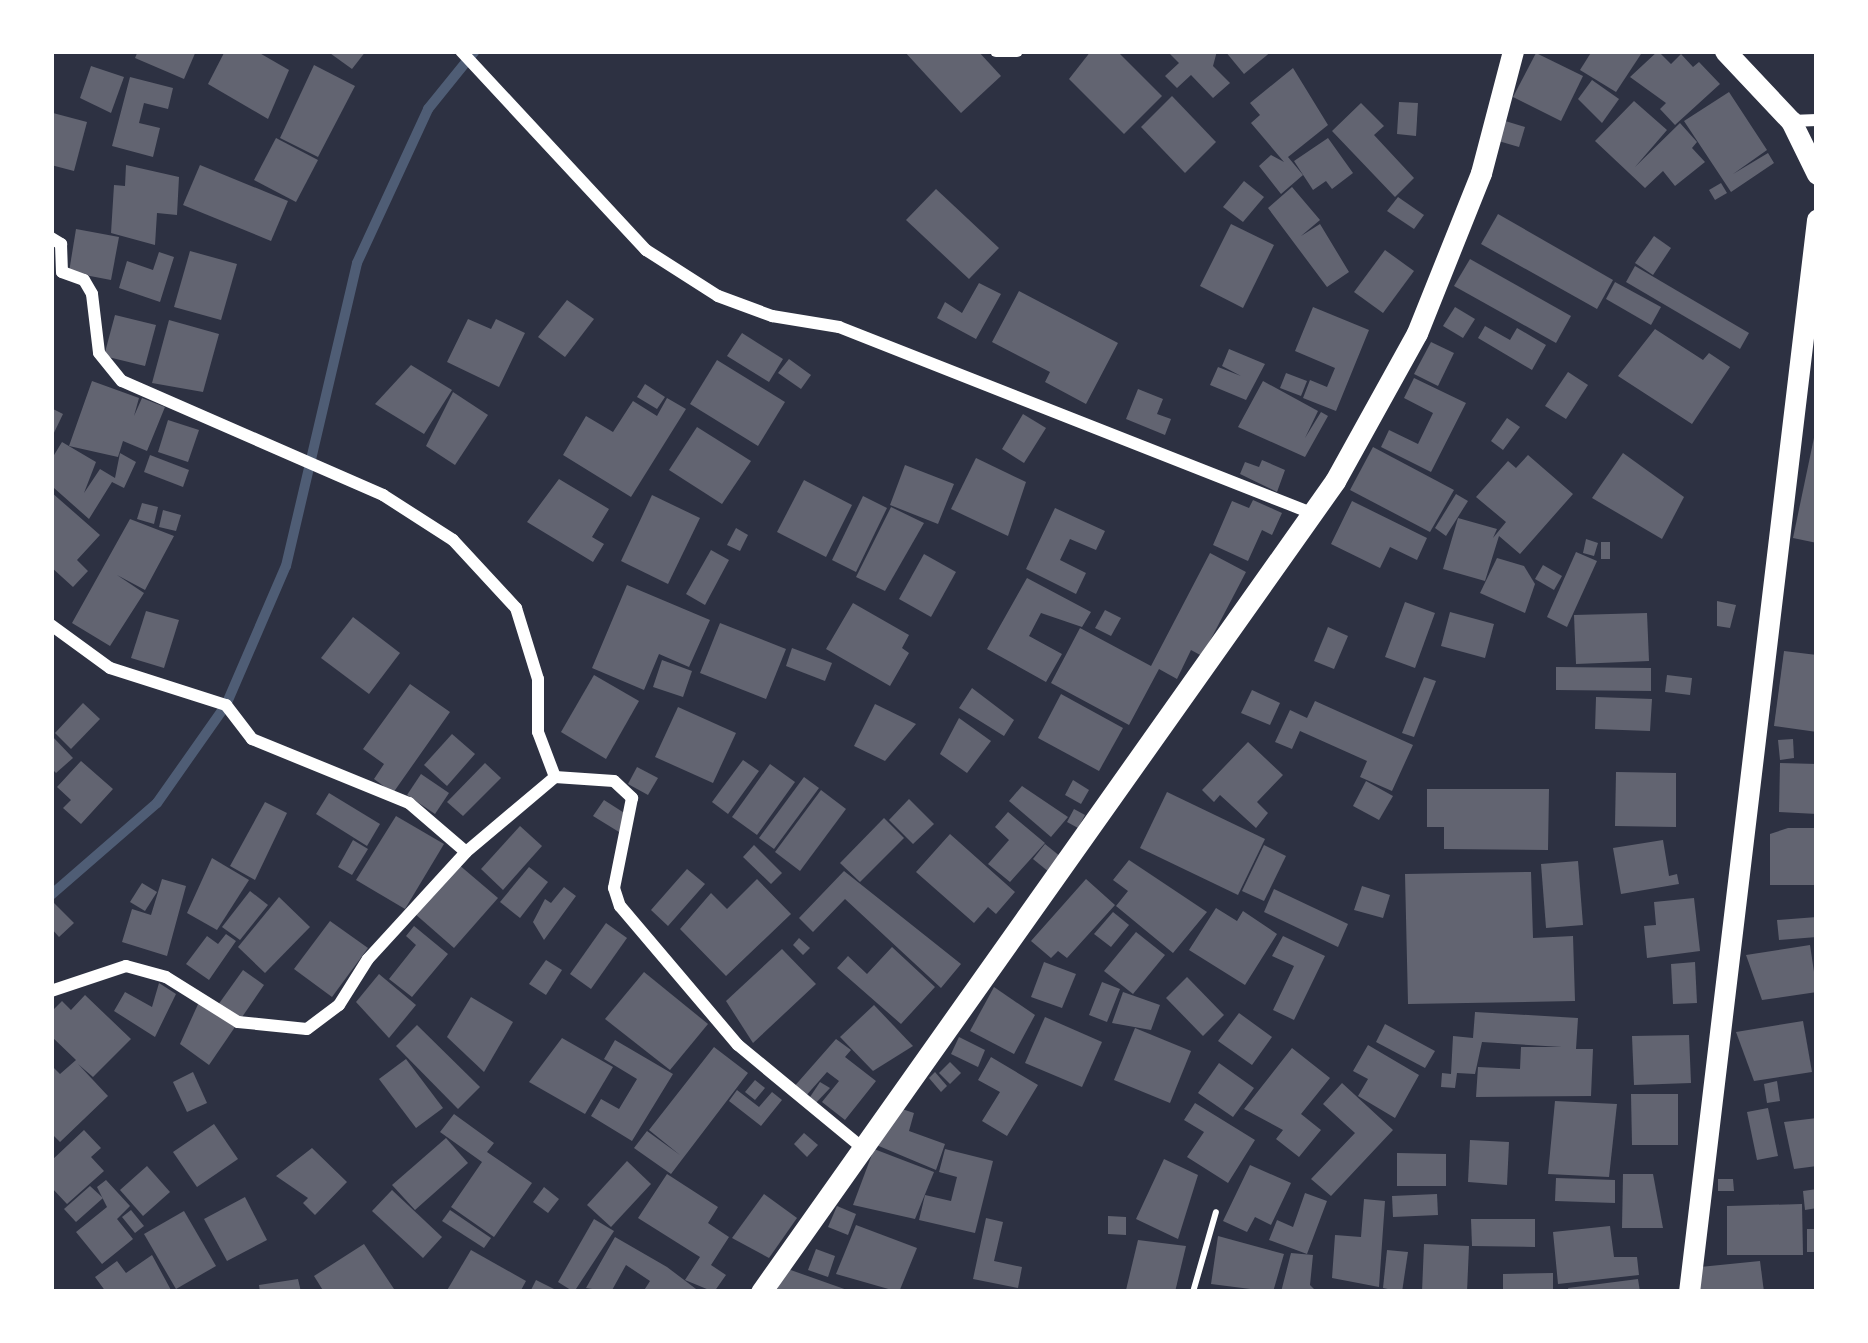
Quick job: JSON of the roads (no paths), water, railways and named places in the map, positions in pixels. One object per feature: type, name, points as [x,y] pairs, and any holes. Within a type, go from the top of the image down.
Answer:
[{"type":"street","points":[[460,51],[646,250],[718,296],[772,316],[839,327],[1313,514]]},
{"type":"street","points":[[996,51],[1018,51]]},
{"type":"street","points":[[761,1292],[860,1146],[1313,514],[1417,333],[1481,173],[1513,51]]},
{"type":"street","points":[[1725,51],[1792,122],[1817,174]]},
{"type":"street","points":[[1792,122],[1817,121]]},
{"type":"street","points":[[1689,1292],[1817,220]]},
{"type":"street","points":[[51,238],[62,244],[62,272],[83,280],[92,294],[99,353],[122,381],[310,458],[383,495],[469,557],[516,608],[538,679],[538,732],[555,777]]},
{"type":"street","points":[[51,612],[54,626],[110,668],[226,705],[252,739],[409,803],[466,852]]},
{"type":"street","points":[[51,991],[126,966],[166,977],[238,1022],[307,1029],[339,1006],[368,959],[466,852],[555,777],[614,781],[632,798],[614,888],[620,906],[738,1045],[860,1146]]},
{"type":"waterway","points":[[51,895],[157,803],[226,705],[286,566],[357,263],[428,109],[475,51]]}]
